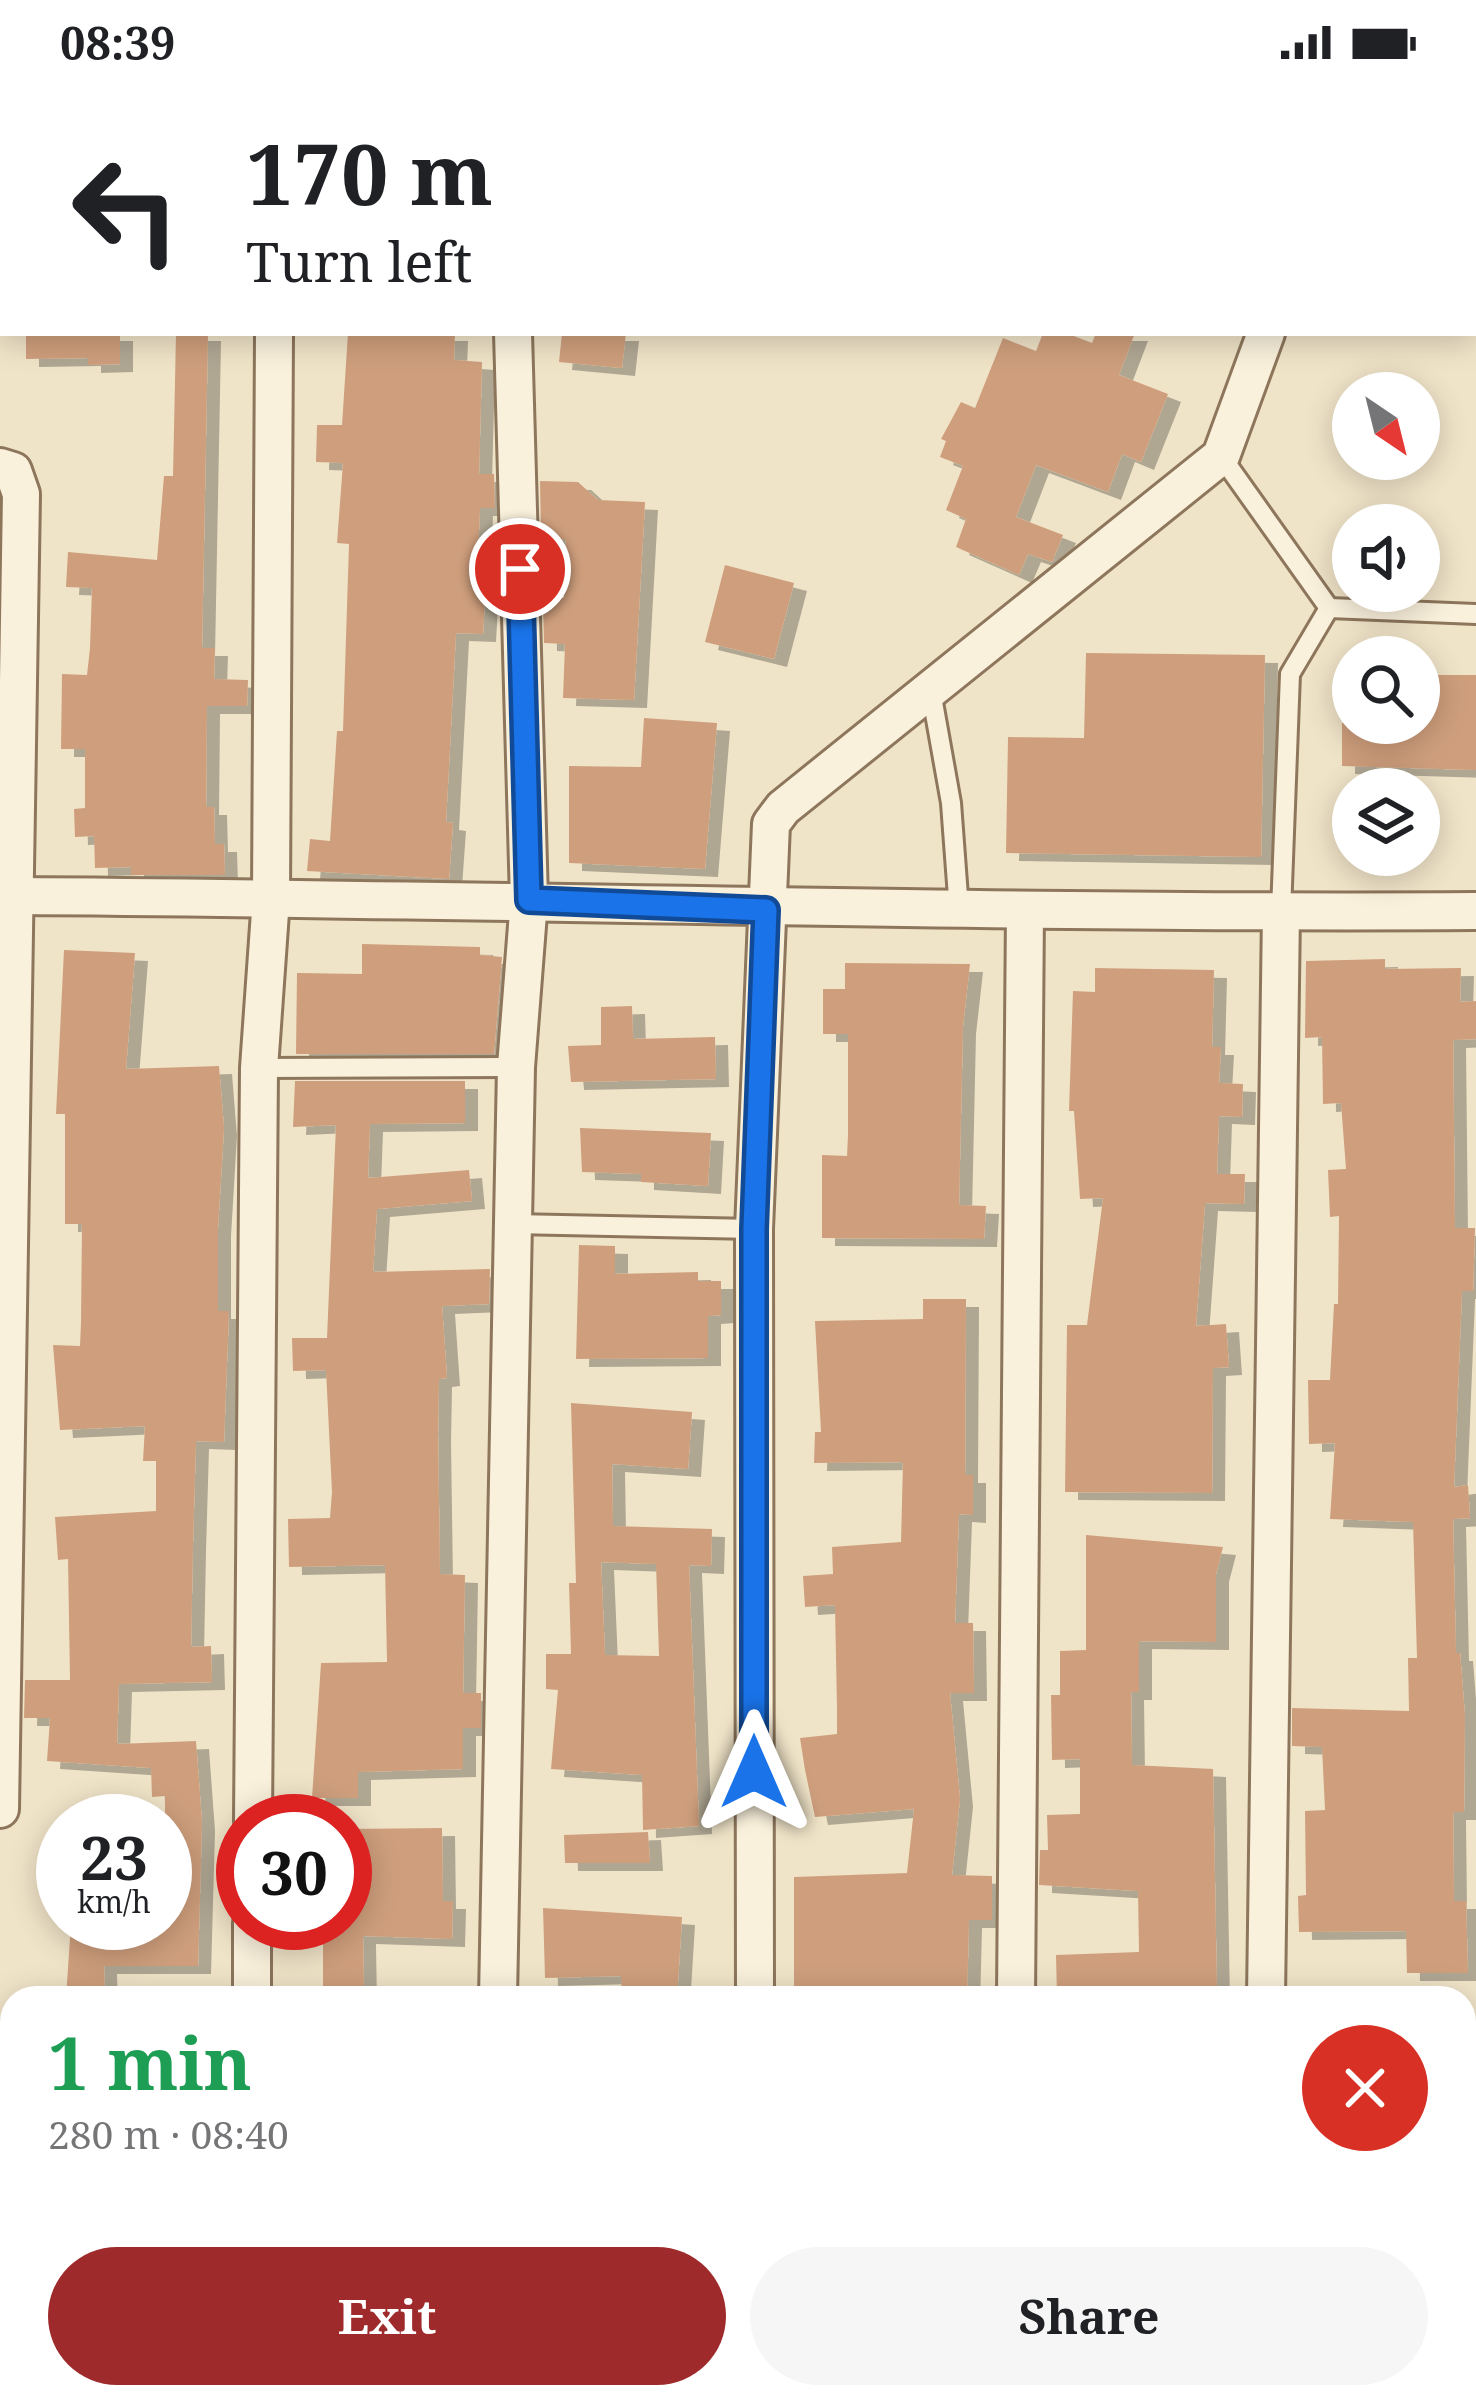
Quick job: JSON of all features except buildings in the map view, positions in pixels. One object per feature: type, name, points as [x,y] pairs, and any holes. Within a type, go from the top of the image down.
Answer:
[{"type":"street","points":[[253,1794],[259,1068],[272,898],[274,336]]},
{"type":"street","points":[[498,1986],[516,1067],[529,900],[513,336]]},
{"type":"street","points":[[755,1986],[754,1229],[771,824],[1221,456],[1265,336]]},
{"type":"street","points":[[0,467],[13,471],[21,494],[0,1809]]},
{"type":"street","points":[[16,896],[529,900],[766,910],[1476,911]]},
{"type":"street","points":[[1016,1986],[1025,910]]},
{"type":"street","points":[[1266,1986],[1281,912]]},
{"type":"street","points":[[252,1950],[252,1986]]},
{"type":"lane","points":[[1221,456],[1329,608]]},
{"type":"lane","points":[[1329,608],[1476,614]]},
{"type":"lane","points":[[1281,912],[1290,674],[1329,608]]},
{"type":"lane","points":[[931,691],[951,803],[959,910]]},
{"type":"lane","points":[[259,1068],[516,1067]]},
{"type":"lane","points":[[513,1224],[754,1229]]},
{"type":"route","points":[[520,569],[529,900],[766,910],[754,1229],[754,1772]]}]
